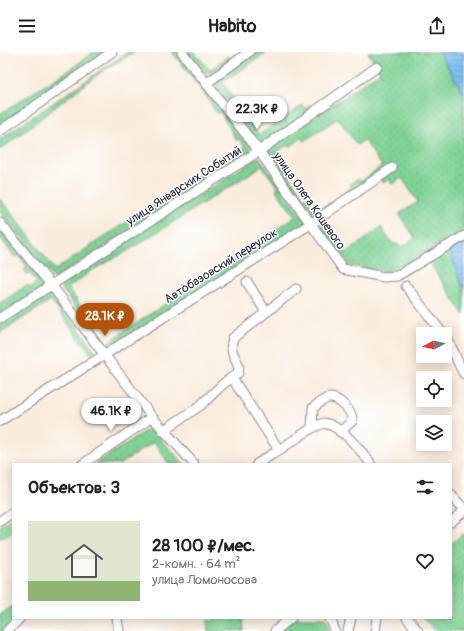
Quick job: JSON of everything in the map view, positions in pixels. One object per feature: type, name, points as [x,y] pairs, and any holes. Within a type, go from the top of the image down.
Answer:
[{"type":"street","points":[[0,131],[112,52]]},
{"type":"street","name":"улица Олега Кошевого","points":[[182,52],[259,151],[312,223],[343,269],[384,277],[397,276],[464,236]]},
{"type":"street","points":[[207,83],[249,52]]},
{"type":"street","name":"улица Январских Событий","points":[[0,318],[52,286],[259,151],[377,67]]},
{"type":"street","name":"Автобазовский переулок","points":[[0,421],[312,223],[392,168]]},
{"type":"street","points":[[0,223],[52,286],[163,431],[193,463]]},
{"type":"street","points":[[247,282],[266,312]]},
{"type":"street","points":[[406,286],[438,327]]},
{"type":"street","points":[[163,431],[201,405],[223,384],[238,373],[239,370],[231,349],[233,338],[296,289]]},
{"type":"street","points":[[452,346],[457,362],[464,374]]},
{"type":"street","points":[[232,378],[279,450]]},
{"type":"street","points":[[312,428],[313,408],[327,398],[331,398],[344,404],[352,414],[352,421],[340,432]]},
{"type":"street","points":[[84,463],[152,417]]},
{"type":"street","points":[[259,463],[312,428],[324,423],[329,424],[349,439],[370,463]]},
{"type":"street","points":[[452,496],[464,510],[452,521]]},
{"type":"street","points":[[0,521],[12,513]]},
{"type":"street","points":[[7,631],[19,619]]},
{"type":"street","points":[[117,619],[119,631]]},
{"type":"street","points":[[275,631],[290,619]]},
{"type":"street","points":[[330,619],[335,631]]},
{"type":"street","points":[[348,631],[351,619]]},
{"type":"street","points":[[375,631],[377,619]]},
{"type":"street","points":[[408,619],[418,631]]},
{"type":"green space","points":[[94,52],[112,52],[0,127],[0,114],[69,70]]},
{"type":"green space","points":[[128,52],[134,52],[98,74],[0,150],[0,139]]},
{"type":"green space","points":[[172,52],[181,52],[251,146],[250,152],[54,279],[0,211],[0,199],[55,270],[172,191],[173,192],[202,173],[204,176],[212,170],[210,168],[217,163],[219,165],[230,157],[229,155],[235,152],[237,154],[245,149],[240,139],[237,141],[220,112],[217,114],[202,90]]},
{"type":"green space","points":[[188,52],[194,52],[210,70],[228,56],[231,60],[216,70],[206,72],[203,71]]},
{"type":"green space","points":[[254,52],[267,52],[223,83],[259,135],[303,105],[305,108],[310,105],[314,111],[263,144],[256,141],[215,83],[218,78]]},
{"type":"green space","points":[[368,52],[439,52],[464,94],[464,232],[395,271],[383,271],[350,266],[320,226],[325,223],[347,253],[381,227],[391,242],[403,247],[415,238],[399,214],[418,202],[402,178],[392,184],[389,179],[383,183],[378,175],[314,217],[269,160],[268,155],[269,149],[380,72]],"holes":[[[338,118],[357,145],[364,140],[382,166],[360,182],[358,179],[350,184],[352,187],[344,193],[345,194],[319,209],[317,206],[313,209],[308,203],[312,200],[309,196],[305,199],[289,176],[291,174],[276,153],[287,145],[289,147],[302,138],[304,141]]]},
{"type":"green space","points":[[259,157],[307,222],[107,349],[59,285]],"holes":[[[262,166],[278,188],[276,190],[295,217],[107,343],[68,288],[91,271],[129,250]]]},
{"type":"green space","points":[[0,229],[46,286],[0,315],[0,303],[27,285],[30,288],[37,283],[30,273],[27,274],[24,270],[27,267],[19,256],[15,258],[0,237]]},
{"type":"green space","points":[[464,240],[464,243],[450,250],[464,288],[464,315],[428,260]]},
{"type":"green space","points":[[52,293],[95,351],[91,354],[83,341],[81,342],[51,300],[0,333],[0,324]]},
{"type":"green space","points":[[150,428],[183,463],[168,463],[154,442],[122,463],[97,463]]},
{"type":"green space","points":[[12,518],[12,532],[0,539],[0,526]]},
{"type":"green space","points":[[464,533],[464,631],[436,631],[424,619],[452,619],[452,543]]},
{"type":"green space","points":[[12,607],[12,619],[15,619],[3,631],[0,631],[0,614]]},
{"type":"green space","points":[[243,619],[244,631],[208,631],[207,621]]},
{"type":"green space","points":[[294,619],[326,619],[328,623],[329,631],[278,631]]},
{"type":"water","points":[[439,52],[464,52],[464,94]]},
{"type":"water","points":[[464,243],[464,288],[461,284],[450,250]]}]
